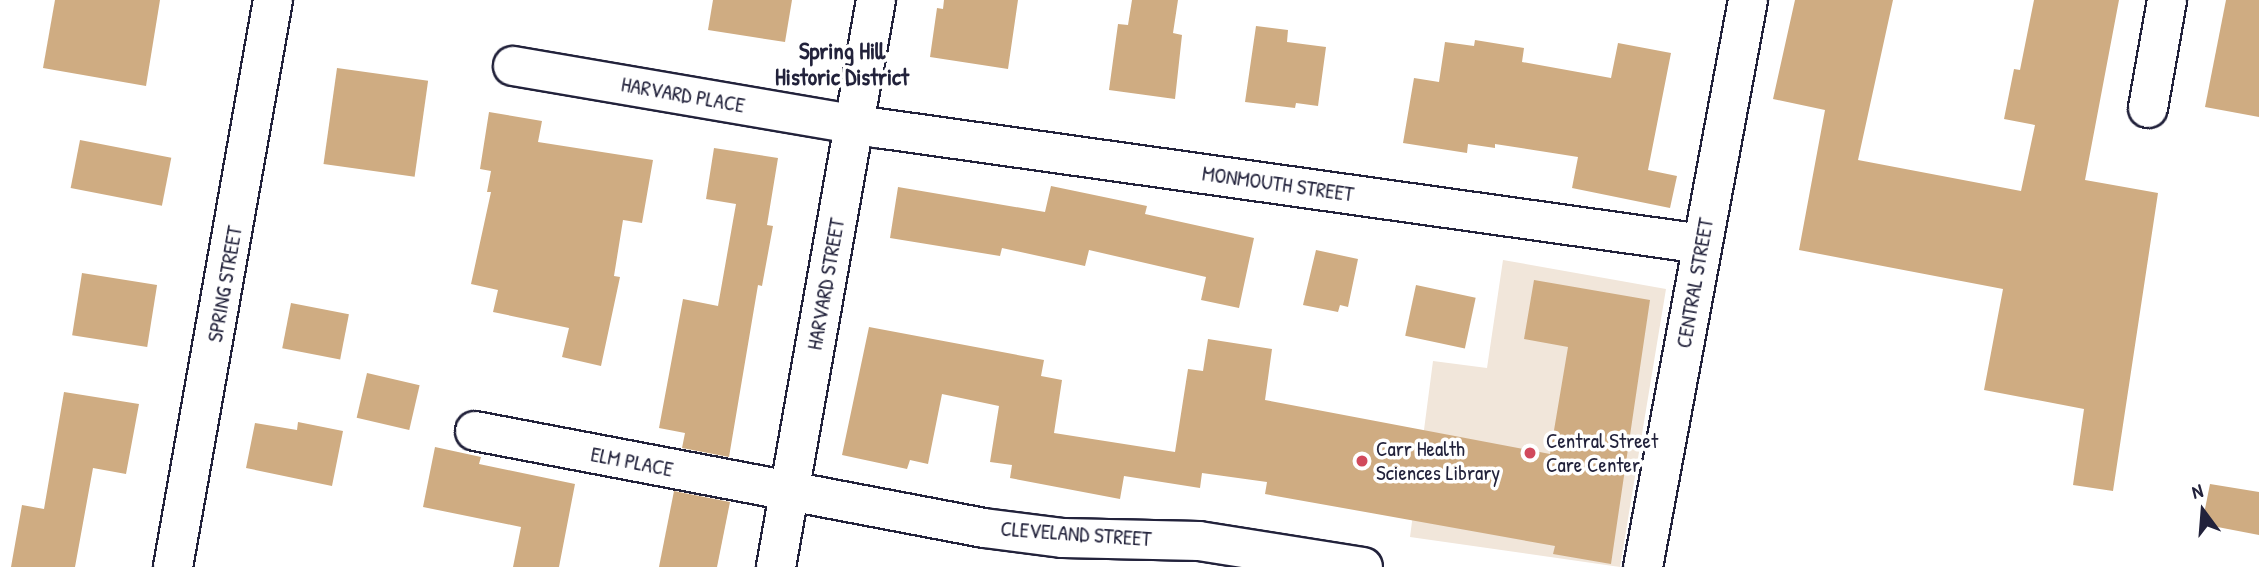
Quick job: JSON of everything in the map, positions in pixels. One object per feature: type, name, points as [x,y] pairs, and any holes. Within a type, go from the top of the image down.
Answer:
[{"type":"street","name":"SPRING STREET","points":[[173,567],[273,0]]},
{"type":"street","name":"HARVARD STREET","points":[[776,567],[876,0]]},
{"type":"street","name":"CENTRAL STREET","points":[[1643,567],[1748,0]]},
{"type":"street","points":[[2148,108],[2168,0]]},
{"type":"street","name":"HARVARD PLACE","points":[[513,66],[853,124]]},
{"type":"street","name":"MONMOUTH STREET","points":[[853,124],[1703,244]]},
{"type":"street","name":"ELM PLACE","points":[[475,431],[790,493]]},
{"type":"street","name":"CLEVELAND STREET","points":[[790,493],[984,528],[1063,538],[1199,541],[1363,567]]},
{"type":"shaded area","name":"Central Street Care Center","points":[[1503,260],[1666,289],[1620,567],[1410,537],[1433,361],[1487,368]]},
{"type":"building","points":[[55,0],[160,0],[146,86],[43,68]]},
{"type":"building","points":[[713,0],[792,0],[785,42],[708,30]]},
{"type":"building","points":[[944,0],[1018,0],[1008,69],[930,57],[937,8],[943,9]]},
{"type":"building","points":[[1132,0],[1178,0],[1173,33],[1182,35],[1175,99],[1109,90],[1118,24],[1128,25]]},
{"type":"building","points":[[1795,0],[1893,0],[1858,160],[2021,191],[2035,125],[2004,119],[2014,69],[2020,70],[2034,0],[2119,0],[2085,180],[2158,193],[2113,491],[2073,485],[2084,409],[1984,390],[2003,289],[1799,250],[1825,110],[1773,99]]},
{"type":"building","points":[[2226,0],[2259,0],[2259,117],[2205,107]]},
{"type":"building","points":[[1256,26],[1288,30],[1287,42],[1326,47],[1318,106],[1296,103],[1295,108],[1245,102]]},
{"type":"building","points":[[1475,40],[1524,48],[1522,62],[1611,78],[1618,43],[1671,53],[1648,170],[1677,176],[1670,208],[1572,188],[1578,157],[1495,144],[1495,148],[1468,144],[1467,153],[1403,143],[1414,78],[1439,82],[1445,42],[1474,46]]},
{"type":"building","points":[[337,68],[428,81],[415,177],[324,164]]},
{"type":"building","points":[[489,112],[542,121],[538,142],[653,160],[642,223],[623,220],[614,276],[620,277],[601,366],[562,357],[569,328],[493,312],[498,290],[471,284],[491,192],[487,192],[491,171],[480,169]]},
{"type":"building","points":[[80,140],[171,158],[162,206],[71,188]]},
{"type":"building","points":[[714,148],[778,158],[767,225],[773,226],[762,286],[758,285],[729,457],[682,448],[685,433],[659,428],[683,299],[718,306],[736,204],[706,199]]},
{"type":"building","points":[[1051,186],[1147,206],[1145,214],[1254,238],[1239,308],[1201,300],[1206,277],[1089,250],[1085,266],[1002,248],[1000,256],[890,238],[898,187],[1045,212]]},
{"type":"building","points":[[1316,250],[1358,259],[1348,307],[1340,305],[1338,312],[1303,305]]},
{"type":"building","points":[[82,273],[157,285],[147,347],[72,335]]},
{"type":"building","points":[[1534,280],[1650,300],[1611,564],[1553,554],[1555,546],[1265,494],[1267,482],[1202,473],[1200,488],[1124,476],[1120,499],[1010,478],[1012,465],[990,462],[999,406],[942,394],[928,464],[910,460],[907,469],[842,455],[869,327],[1044,360],[1041,376],[1062,380],[1054,433],[1175,452],[1188,369],[1203,371],[1208,339],[1272,349],[1265,400],[1550,454],[1568,347],[1524,339]]},
{"type":"building","points":[[1416,285],[1476,298],[1465,349],[1405,336]]},
{"type":"building","points":[[291,303],[349,314],[340,359],[282,348]]},
{"type":"building","points":[[367,373],[420,385],[409,430],[357,418]]},
{"type":"building","points":[[64,392],[139,404],[126,474],[93,468],[75,567],[11,567],[22,505],[44,509]]},
{"type":"building","points":[[298,422],[343,431],[332,486],[246,468],[255,423],[297,430]]},
{"type":"building","points":[[435,447],[481,457],[479,464],[575,484],[559,567],[513,567],[521,527],[423,507]]},
{"type":"building","points":[[2210,484],[2259,492],[2259,535],[2202,524]]},
{"type":"building","points":[[674,491],[730,502],[717,567],[659,567]]},
{"type":"place","name":"Central Street Care Center","points":[[1530,453]]},
{"type":"place","name":"Carr Health Sciences Library","points":[[1362,461]]},
{"type":"district","name":"Spring Hill Historic District","points":[[842,64]]}]
